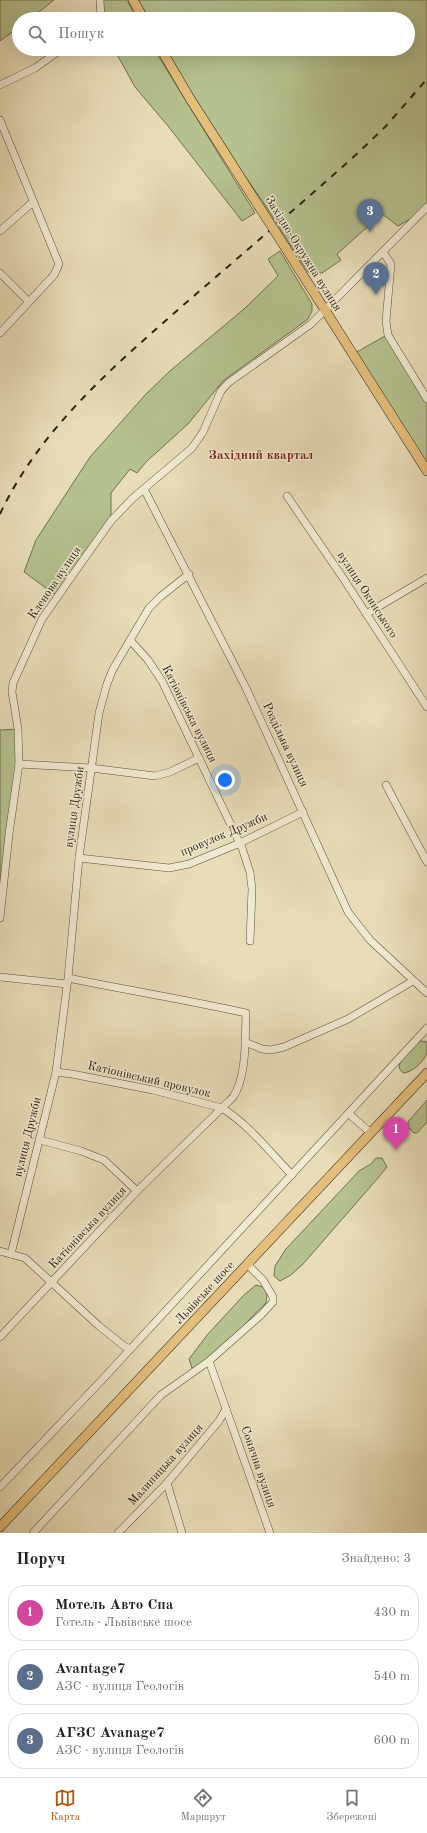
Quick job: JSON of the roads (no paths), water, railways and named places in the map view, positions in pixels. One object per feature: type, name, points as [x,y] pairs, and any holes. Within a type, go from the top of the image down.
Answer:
[{"type":"main road","points":[[134,0],[140,12]]},
{"type":"main road","name":"Західно-Окружна вулиця","points":[[165,56],[189,97],[324,311],[427,471]]},
{"type":"main road","name":"Львівське шосе","points":[[0,1527],[427,1073]]},
{"type":"street","points":[[100,0],[101,12]]},
{"type":"street","points":[[0,85],[35,68],[52,56]]},
{"type":"street","points":[[0,120],[3,137],[33,202],[59,264],[54,276],[28,301],[0,333]]},
{"type":"street","points":[[0,231],[33,202]]},
{"type":"street","name":"Кленова вулиця","points":[[0,918],[9,834],[19,764],[18,729],[12,692],[13,683],[42,619],[111,522],[134,498],[192,448],[203,432],[218,397],[228,383],[311,324],[383,252],[426,212]]},
{"type":"street","points":[[383,252],[391,264],[386,313],[388,336],[427,399]]},
{"type":"street","points":[[0,273],[28,301]]},
{"type":"street","name":"Роздільна вулиця","points":[[144,489],[189,574],[246,688],[348,912],[370,940],[427,993]]},
{"type":"street","name":"вулиця Окинського","points":[[287,496],[425,699],[427,707]]},
{"type":"street","name":"вулиця Дружби","points":[[11,1254],[56,1072],[67,981],[79,858],[99,713],[107,684],[149,608],[160,597],[189,574]]},
{"type":"street","points":[[366,614],[427,578]]},
{"type":"street","name":"Катіонівська вулиця","points":[[130,640],[148,660],[162,681],[240,843],[250,872],[252,889],[250,941]]},
{"type":"street","points":[[19,764],[91,768],[155,776],[170,772],[199,758]]},
{"type":"street","points":[[386,785],[427,862]]},
{"type":"street","name":"провулок Дружби","points":[[79,858],[169,868],[189,864],[240,843],[303,812]]},
{"type":"street","points":[[0,977],[67,981]]},
{"type":"street","name":"Катіонівська вулиця","points":[[0,1337],[137,1191],[193,1134],[233,1097],[238,1088],[243,1065],[246,1013],[192,1001],[67,981]]},
{"type":"street","points":[[244,1042],[262,1049],[271,1050],[284,1046],[348,1019],[413,981]]},
{"type":"street","points":[[0,1487],[349,1114],[427,1028]]},
{"type":"street","name":"Катіонівський провулок","points":[[56,1072],[68,1073],[186,1098],[222,1108]]},
{"type":"street","points":[[222,1108],[244,1125],[292,1175]]},
{"type":"street","points":[[349,1114],[371,1133]]},
{"type":"street","points":[[40,1140],[81,1151],[104,1160],[137,1191]]},
{"type":"street","points":[[0,1251],[25,1258],[114,1338],[130,1349]]},
{"type":"street","points":[[33,1533],[161,1395],[209,1361],[261,1315],[273,1302],[273,1297],[264,1282],[248,1265]]},
{"type":"street","name":"Сонячна вулиця","points":[[209,1361],[270,1533]]},
{"type":"street","name":"Малиницька вулиця","points":[[118,1533],[167,1483],[219,1421],[226,1409]]},
{"type":"street","points":[[167,1483],[182,1533]]},
{"type":"railway","points":[[0,514],[16,483],[35,454],[57,427],[104,377],[154,331],[359,152],[386,126],[427,79]]},
{"type":"place","name":"АГЗС Avanage7","points":[[370,232]]},
{"type":"place","name":"Avantage7","points":[[376,295]]},
{"type":"place","name":"Мотель Авто Спа","points":[[396,1150]]},
{"type":"district","name":"Західний квартал","points":[[261,455]]}]
